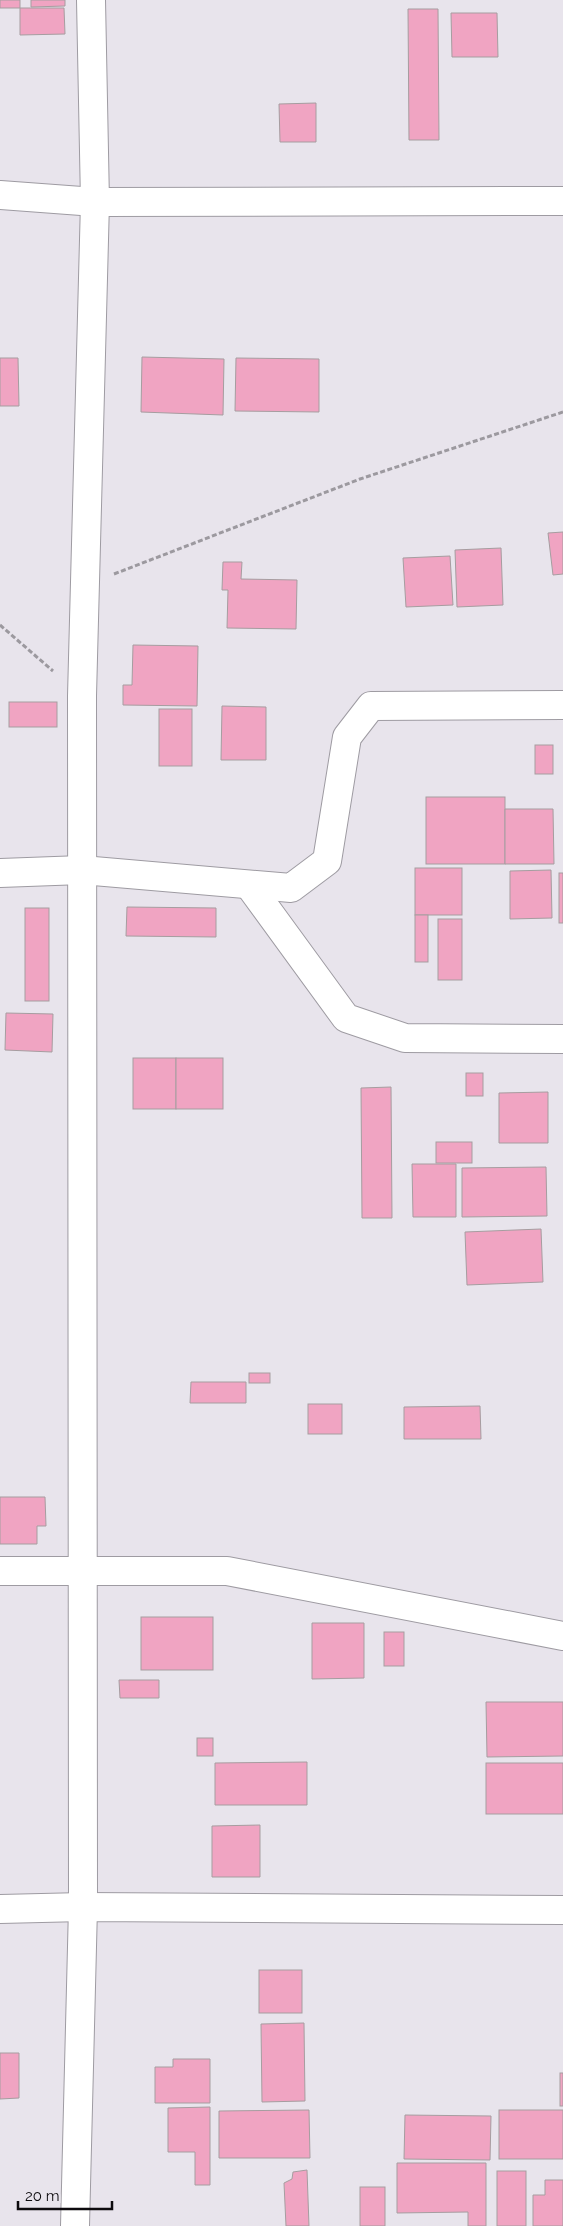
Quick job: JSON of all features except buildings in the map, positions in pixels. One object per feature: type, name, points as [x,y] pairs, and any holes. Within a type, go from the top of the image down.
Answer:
[{"type":"street","points":[[76,2226],[83,1907],[82,696],[95,202],[91,0]]},
{"type":"street","points":[[0,195],[95,202],[563,201]]},
{"type":"street","points":[[0,873],[82,870],[291,888],[327,861],[347,737],[371,706],[563,705]]},
{"type":"street","points":[[250,885],[346,1018],[405,1038],[563,1039]]},
{"type":"street","points":[[0,1571],[227,1571],[563,1636]]},
{"type":"street","points":[[0,1909],[83,1907],[563,1910]]},
{"type":"path","points":[[85,585],[360,479],[563,412]]},
{"type":"path","points":[[0,625],[82,696]]}]
